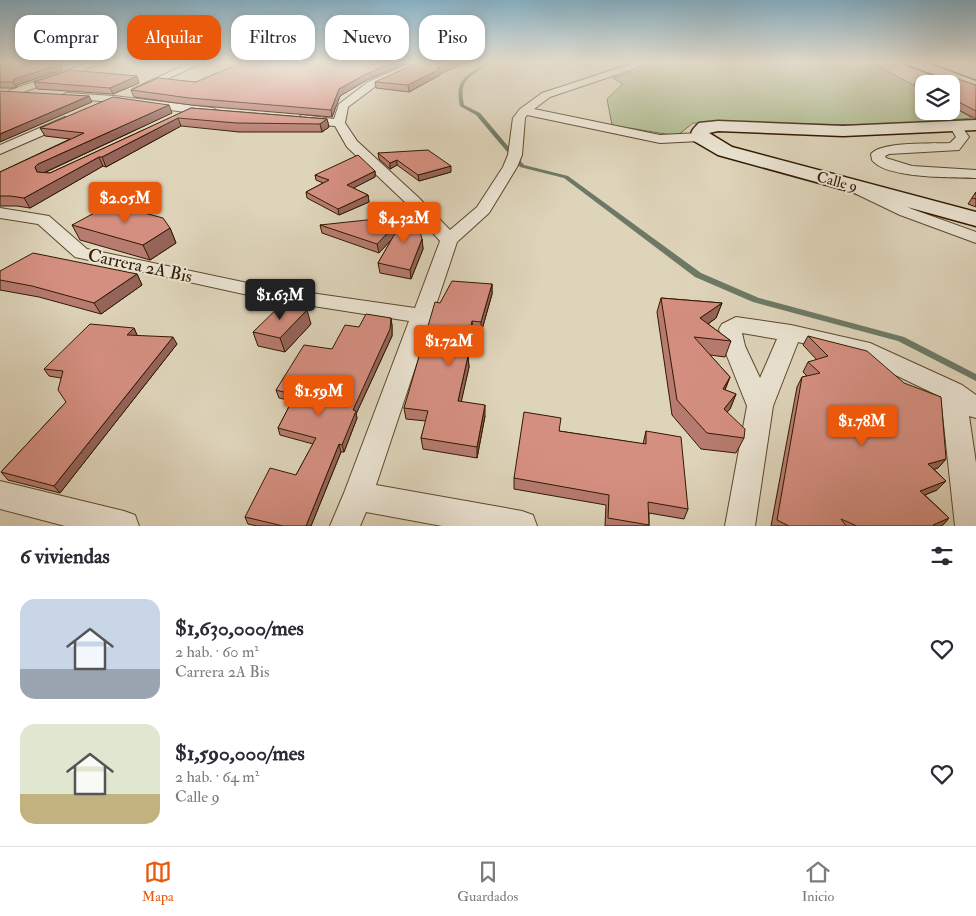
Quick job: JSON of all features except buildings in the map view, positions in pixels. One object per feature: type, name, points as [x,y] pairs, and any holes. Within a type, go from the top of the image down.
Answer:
[{"type":"street","points":[[14,92],[30,87]]},
{"type":"street","points":[[0,150],[142,87]]},
{"type":"street","points":[[338,123],[343,106],[369,87]]},
{"type":"street","points":[[345,526],[358,496],[449,240],[483,210],[513,161],[519,118],[524,111],[546,95],[573,87]]},
{"type":"street","points":[[0,92],[114,99],[191,110],[220,112]]},
{"type":"street","points":[[173,118],[191,110]]},
{"type":"street","points":[[524,111],[660,139],[700,137],[700,132],[706,127],[718,126],[843,130],[976,125]]},
{"type":"street","points":[[289,118],[338,123]]},
{"type":"street","points":[[338,123],[352,144],[412,200],[449,240]]},
{"type":"street","points":[[956,127],[963,137],[954,146],[886,150],[878,154],[879,160],[886,164],[918,170],[976,174]]},
{"type":"street","name":"Calle 9","points":[[700,137],[725,150],[976,219]]},
{"type":"street","points":[[847,185],[906,212],[976,238]]},
{"type":"street","name":"Carrera 2A Bis","points":[[0,213],[43,220],[81,253],[262,292],[422,316]]},
{"type":"street","points":[[760,406],[734,346],[730,329],[736,325],[792,333],[862,349],[953,392],[976,408]]},
{"type":"street","points":[[740,526],[760,406],[792,333]]},
{"type":"street","points":[[953,392],[970,526]]},
{"type":"street","points":[[0,495],[124,526]]},
{"type":"street","points":[[358,496],[522,526]]},
{"type":"green space","points":[[620,87],[915,87],[915,120],[949,120],[892,125],[693,123],[677,136],[612,125],[607,99]]},
{"type":"green space","points":[[960,111],[972,118],[960,119]]},
{"type":"waterway","points":[[461,87],[460,97],[462,106],[478,114],[522,166],[566,177],[698,275],[756,300],[901,339],[976,378]]}]
